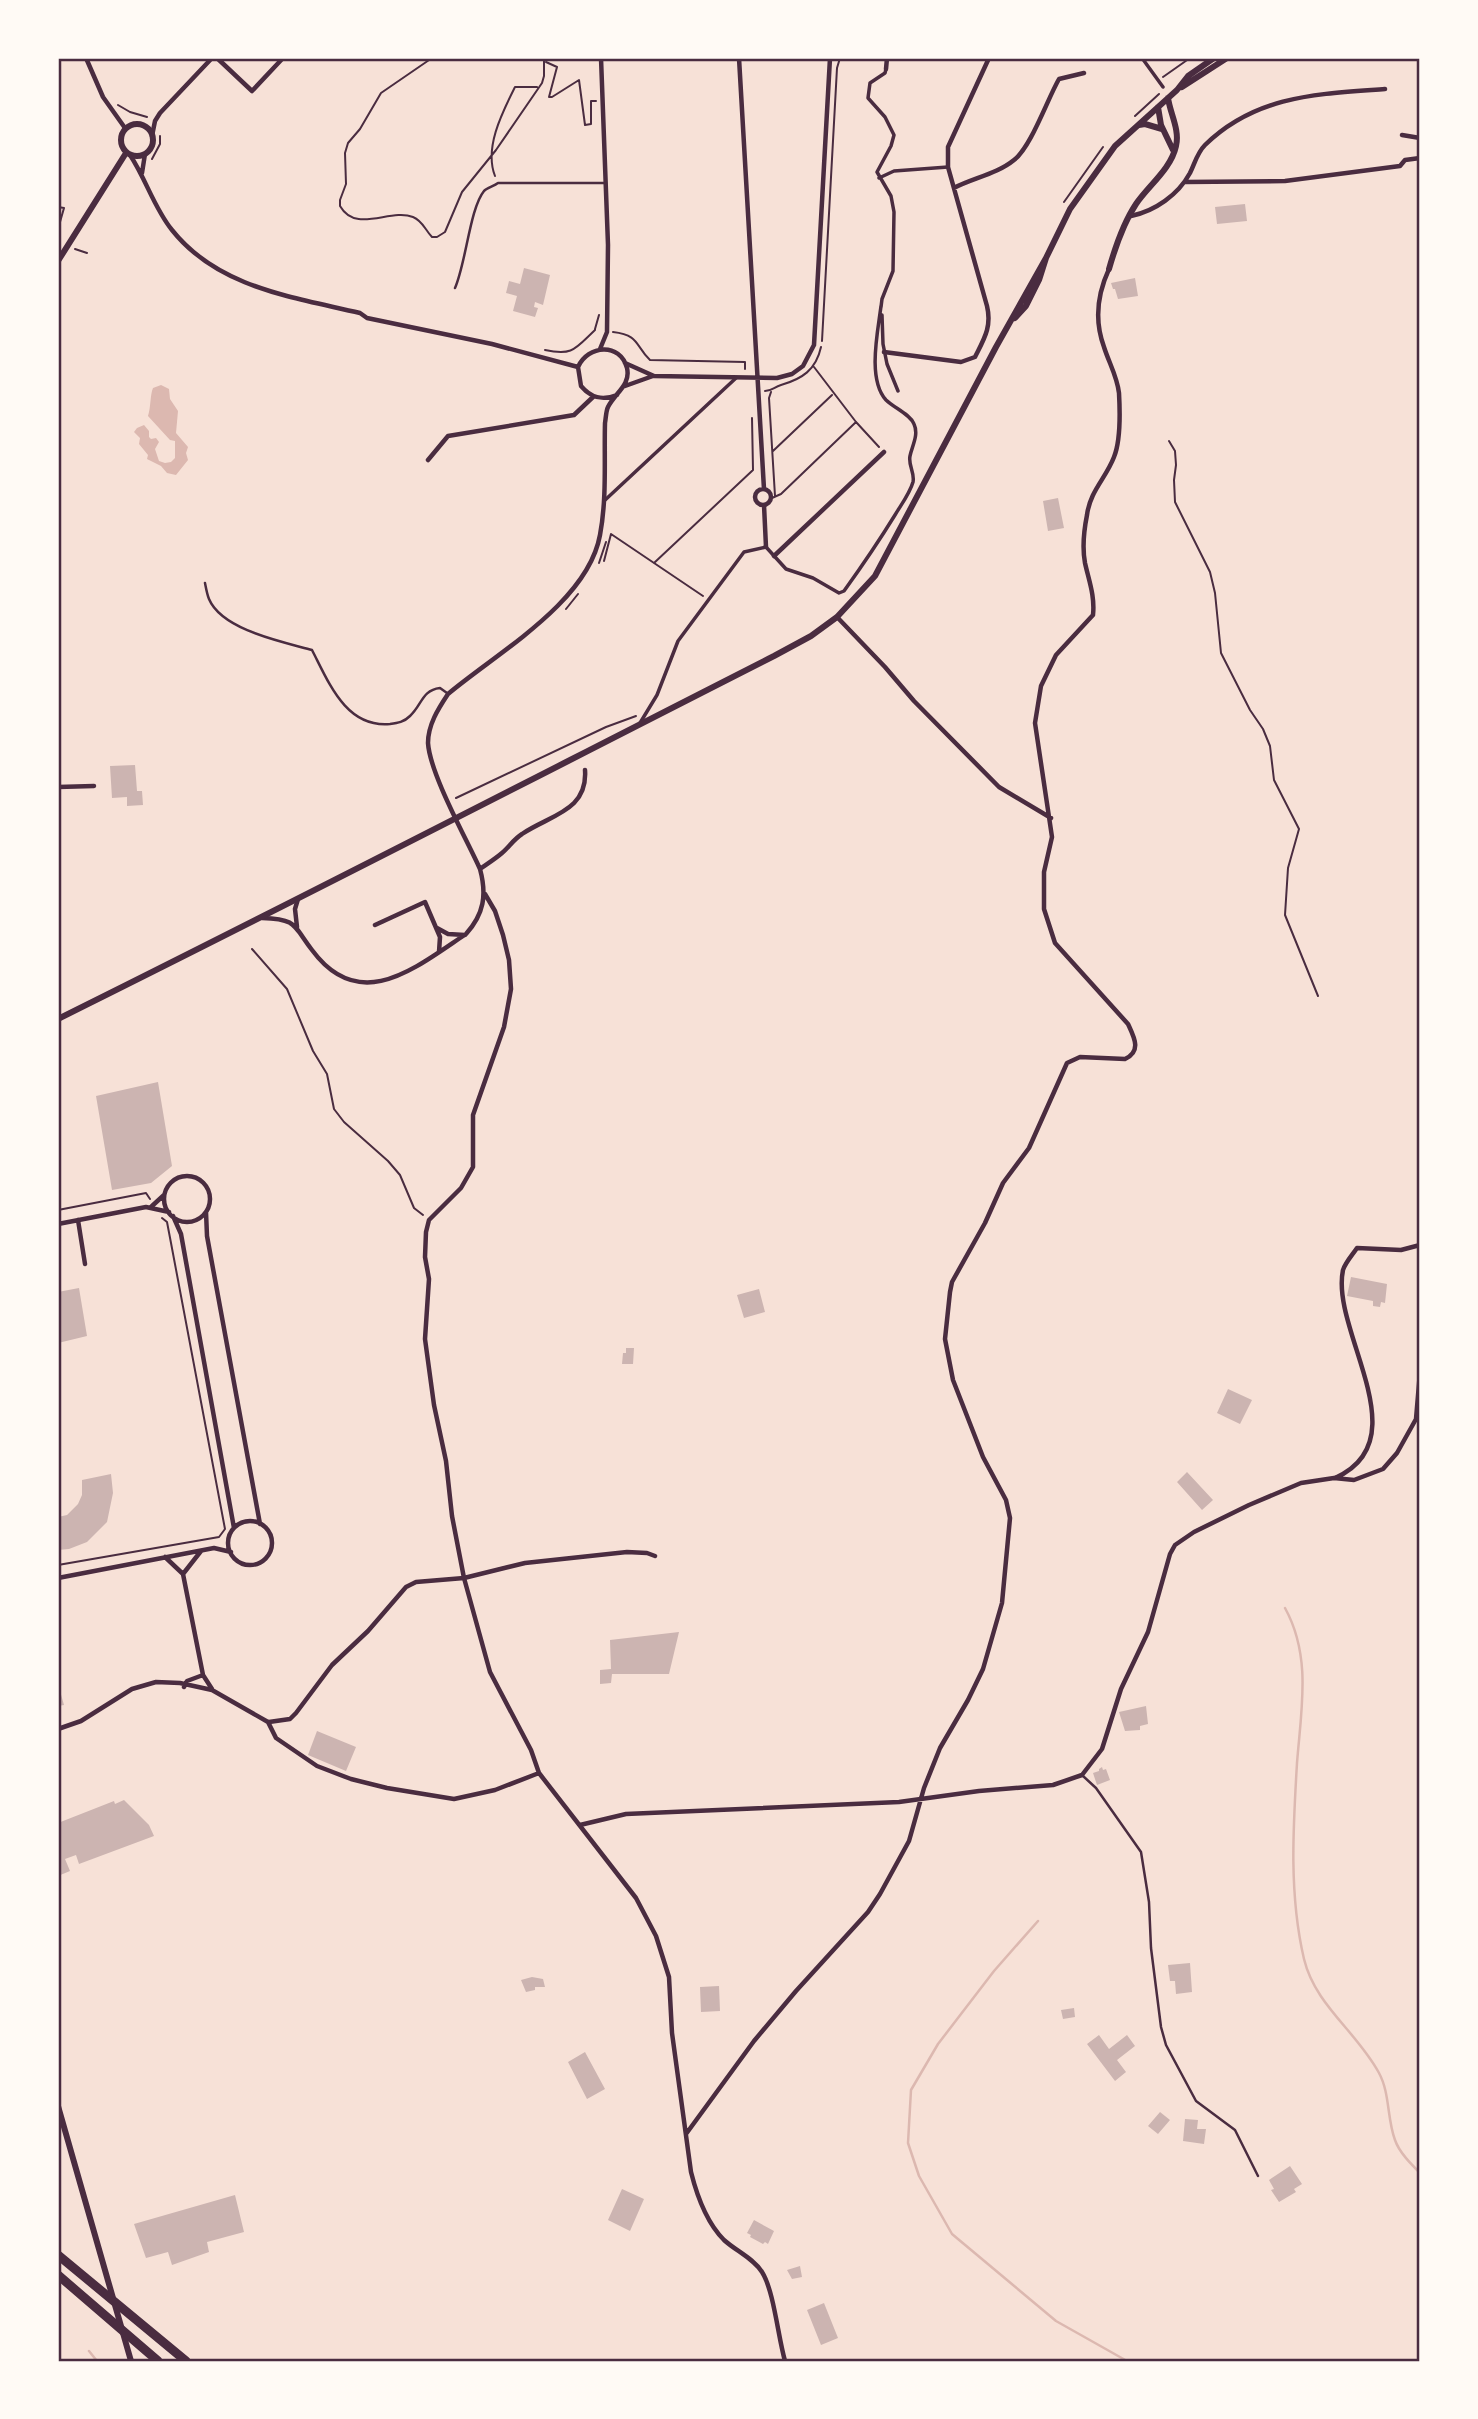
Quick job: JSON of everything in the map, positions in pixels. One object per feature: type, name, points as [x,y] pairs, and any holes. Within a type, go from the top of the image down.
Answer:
[{"type":"highway","points":[[58,2255],[186,2361]]},
{"type":"highway","points":[[58,2275],[158,2361]]},
{"type":"main road","points":[[58,1019],[774,656],[811,636],[836,617],[875,576],[1046,258],[1059,228],[1087,184],[1115,146],[1177,90],[1188,76],[1214,58]]},
{"type":"main road","points":[[1177,90],[1227,58]]},
{"type":"main road","points":[[1109,269],[1135,205],[1166,167],[1174,152],[1177,138],[1168,98]]},
{"type":"main road","points":[[1158,107],[1163,129],[1174,152]]},
{"type":"main road","points":[[141,124],[152,136],[152,146],[145,154],[128,154],[122,149],[120,138],[125,128],[130,125],[141,124]]},
{"type":"main road","points":[[1137,125],[1145,124],[1163,129]]},
{"type":"main road","points":[[58,261],[128,154]]},
{"type":"main road","points":[[58,2106],[131,2361]]},
{"type":"street","points":[[86,58],[103,97],[125,128]]},
{"type":"street","points":[[152,136],[160,113],[215,58],[251,91],[283,58]]},
{"type":"street","points":[[600,349],[607,332],[606,183],[601,58]]},
{"type":"street","points":[[739,58],[764,489]]},
{"type":"street","points":[[624,387],[654,376],[777,378],[798,371],[808,360],[814,345],[830,58]]},
{"type":"street","points":[[764,505],[766,547],[786,569],[813,578],[839,593],[844,591],[874,551],[914,478],[909,462],[915,440],[915,426],[912,420],[884,398],[875,375],[881,306],[893,271],[895,252],[891,196],[877,172],[894,135],[885,117],[871,104],[867,92],[870,83],[885,73],[887,58]]},
{"type":"street","points":[[884,352],[961,362],[975,357],[985,337],[990,320],[947,167],[948,148],[989,58]]},
{"type":"street","points":[[1142,58],[1163,87]]},
{"type":"street","points":[[954,188],[1015,160],[1027,143],[1059,79],[1084,73]]},
{"type":"street","points":[[1131,216],[1156,207],[1185,182],[1203,147],[1255,111],[1271,104],[1305,96],[1385,89]]},
{"type":"street","points":[[1402,135],[1420,138]]},
{"type":"street","points":[[128,154],[142,174],[171,230],[197,256],[228,277],[264,289],[360,313],[368,318],[578,367]]},
{"type":"street","points":[[142,174],[145,154]]},
{"type":"street","points":[[1185,182],[1285,181],[1401,166],[1405,160],[1420,158]]},
{"type":"street","points":[[879,178],[894,171],[947,167]]},
{"type":"street","points":[[686,2134],[754,2041],[868,1912],[909,1842],[924,1788],[940,1748],[983,1669],[1002,1603],[1010,1518],[1006,1500],[966,1417],[948,1360],[945,1339],[951,1282],[985,1223],[1003,1183],[1029,1148],[1067,1063],[1080,1057],[1125,1059],[1132,1056],[1135,1050],[1136,1040],[1128,1024],[1055,943],[1048,923],[1043,893],[1052,837],[1051,818],[1035,723],[1041,686],[1056,655],[1093,615],[1093,595],[1083,544],[1086,515],[1090,497],[1115,455],[1118,442],[1119,393],[1097,320],[1097,308],[1109,269]]},
{"type":"street","points":[[881,306],[884,352],[898,391]]},
{"type":"street","points":[[617,395],[601,399],[593,397],[581,386],[578,367],[586,355],[600,349],[616,353],[625,363],[654,376]]},
{"type":"street","points":[[625,363],[628,375],[624,387],[607,408],[604,423],[603,502],[600,536],[594,557],[580,581],[561,604],[449,694],[436,713],[428,742],[431,763],[480,869],[485,894],[495,911],[509,960],[511,989],[505,1027],[473,1115],[472,1167],[461,1188],[429,1220],[426,1232],[425,1257],[429,1279],[425,1339],[464,1578],[490,1672],[531,1749],[539,1773],[648,1917],[665,1958],[669,1977],[672,2033],[691,2172],[706,2215],[724,2239],[755,2263],[764,2275],[785,2361]]},
{"type":"street","points":[[603,502],[738,376]]},
{"type":"street","points":[[428,460],[448,436],[574,415],[593,397]]},
{"type":"street","points":[[774,555],[884,452]]},
{"type":"street","points":[[764,489],[773,497],[764,505],[757,503],[755,496],[759,490],[764,489]]},
{"type":"street","points":[[639,725],[657,695],[678,641],[744,552],[766,547]]},
{"type":"street","points":[[836,617],[999,787],[1051,818]]},
{"type":"street","points":[[480,869],[501,854],[520,835],[575,804],[586,781],[585,770]]},
{"type":"street","points":[[58,787],[94,786]]},
{"type":"street","points":[[261,918],[285,920],[297,927],[323,965],[335,975],[363,984],[380,983],[395,978],[466,934],[482,911],[485,894]]},
{"type":"street","points":[[297,927],[295,909],[299,899]]},
{"type":"street","points":[[376,925],[425,902],[440,937],[439,952]]},
{"type":"street","points":[[437,927],[448,934],[466,934]]},
{"type":"street","points":[[58,1224],[152,1206],[176,1179],[184,1176],[198,1179],[208,1189],[210,1196],[206,1212],[207,1236],[260,1524]]},
{"type":"street","points":[[166,1193],[165,1204],[181,1234],[234,1528]]},
{"type":"street","points":[[152,1206],[182,1221],[191,1222],[206,1212]]},
{"type":"street","points":[[78,1220],[85,1264]]},
{"type":"street","points":[[1334,1478],[1348,1472],[1357,1464],[1369,1442],[1373,1419],[1345,1307],[1342,1290],[1343,1268],[1357,1248],[1401,1250],[1420,1245]]},
{"type":"street","points":[[580,1825],[626,1814],[874,1804],[1052,1785],[1082,1775],[1102,1749],[1121,1689],[1148,1632],[1170,1554],[1175,1545],[1194,1532],[1301,1483],[1334,1478],[1354,1480],[1383,1469],[1416,1419],[1420,1372]]},
{"type":"street","points":[[216,1548],[229,1538],[234,1528],[247,1521],[260,1524],[270,1533],[272,1540],[268,1555],[253,1564],[245,1564],[237,1561],[231,1552],[229,1538]]},
{"type":"street","points":[[58,1578],[201,1550],[216,1548],[231,1552]]},
{"type":"street","points":[[183,1574],[201,1550]]},
{"type":"street","points":[[268,1722],[290,1718],[296,1713],[332,1665],[369,1631],[406,1587],[428,1580],[464,1578],[525,1563],[627,1552],[654,1556]]},
{"type":"street","points":[[165,1557],[183,1574],[204,1677],[212,1690]]},
{"type":"street","points":[[193,1685],[204,1677]]},
{"type":"street","points":[[184,1685],[204,1677]]},
{"type":"street","points":[[58,1729],[81,1721],[132,1689],[156,1682],[193,1685],[212,1690],[268,1722],[276,1738],[317,1766],[351,1779],[454,1799],[495,1790],[539,1773]]},
{"type":"lane","points":[[454,288],[461,274],[477,205],[485,190],[498,183],[606,183]]},
{"type":"lane","points":[[205,583],[209,600],[218,612],[237,625],[312,650],[344,706],[367,723],[400,722],[409,717],[431,689],[440,688],[449,694]]},
{"type":"lane","points":[[1082,1775],[1096,1788],[1141,1852],[1149,1902],[1151,1948],[1161,2027],[1166,2045],[1196,2101],[1235,2130],[1258,2176]]},
{"type":"path","points":[[432,58],[380,93],[360,129],[348,143],[345,153],[346,184],[340,200],[343,211],[358,219],[410,216],[422,223],[432,237],[445,232],[462,192],[490,158],[538,88],[544,76],[544,59]]},
{"type":"path","points":[[840,58],[837,68],[822,345],[814,366],[798,380],[779,386],[772,391],[769,398],[773,497],[781,494],[856,422]]},
{"type":"path","points":[[1158,80],[1190,58]]},
{"type":"path","points":[[544,59],[556,67],[550,97],[579,80],[585,125],[591,124],[591,101],[604,100]]},
{"type":"path","points":[[498,183],[490,158],[502,112],[515,87],[538,88]]},
{"type":"path","points":[[121,108],[144,114],[155,124],[161,138],[149,166]]},
{"type":"path","points":[[58,207],[64,208],[58,229]]},
{"type":"path","points":[[546,350],[562,354],[570,352],[595,330],[620,333],[635,340],[650,360],[745,362],[746,376]]},
{"type":"path","points":[[814,366],[856,422],[884,452]]},
{"type":"path","points":[[758,391],[772,391]]},
{"type":"path","points":[[772,452],[834,394]]},
{"type":"path","points":[[654,563],[753,470],[752,407]]},
{"type":"path","points":[[1169,441],[1175,451],[1175,502],[1210,572],[1215,593],[1221,653],[1250,710],[1263,729],[1270,747],[1274,780],[1300,829],[1288,868],[1285,915],[1318,996]]},
{"type":"path","points":[[604,561],[611,534],[709,599]]},
{"type":"path","points":[[456,798],[606,727],[649,710]]},
{"type":"path","points":[[252,949],[287,989],[313,1051],[327,1074],[334,1109],[344,1122],[400,1175],[414,1208],[429,1220]]},
{"type":"path","points":[[58,1210],[146,1193],[149,1199]]},
{"type":"path","points":[[58,1565],[219,1537],[225,1529],[167,1222],[156,1216]]},
{"type":"shaded area","points":[[161,385],[169,389],[170,399],[178,411],[176,433],[188,447],[188,460],[176,475],[167,473],[161,466],[147,459],[148,455],[139,444],[140,438],[134,432],[144,425],[149,431],[149,437],[156,438],[159,442],[155,449],[159,461],[171,462],[175,458],[175,441],[170,440],[148,416],[153,388]]},
{"type":"building","points":[[1245,204],[1247,221],[1217,224],[1215,207]]},
{"type":"building","points":[[524,268],[550,275],[543,305],[535,302],[534,307],[538,308],[535,317],[513,311],[517,296],[506,293],[509,281],[520,284]]},
{"type":"building","points":[[1135,278],[1138,296],[1118,299],[1111,283]]},
{"type":"building","points":[[1058,498],[1064,528],[1048,531],[1043,501]]},
{"type":"building","points":[[135,765],[137,791],[142,791],[143,805],[127,806],[127,797],[112,798],[110,766]]},
{"type":"building","points":[[158,1082],[172,1166],[151,1183],[112,1190],[96,1096]]},
{"type":"building","points":[[1351,1277],[1387,1284],[1385,1303],[1381,1302],[1380,1307],[1373,1306],[1373,1301],[1347,1296]]},
{"type":"building","points":[[79,1288],[87,1336],[58,1343],[58,1292]]},
{"type":"building","points":[[759,1289],[765,1312],[744,1318],[737,1295]]},
{"type":"building","points":[[626,1348],[634,1348],[633,1364],[622,1364]]},
{"type":"building","points":[[1228,1389],[1252,1400],[1240,1424],[1217,1413]]},
{"type":"building","points":[[1187,1472],[1213,1500],[1202,1510],[1177,1482]]},
{"type":"building","points":[[111,1474],[113,1493],[107,1522],[87,1542],[58,1550],[58,1517],[67,1515],[78,1504],[82,1495],[82,1480]]},
{"type":"building","points":[[679,1632],[669,1674],[612,1674],[611,1683],[600,1684],[600,1670],[611,1669],[610,1640]]},
{"type":"building","points":[[58,1684],[64,1705],[58,1706]]},
{"type":"building","points":[[1146,1706],[1148,1724],[1140,1726],[1140,1730],[1125,1731],[1119,1712]]},
{"type":"building","points":[[317,1731],[356,1747],[346,1771],[308,1755]]},
{"type":"building","points":[[1102,1767],[1103,1770],[1106,1769],[1110,1780],[1097,1785],[1093,1773]]},
{"type":"building","points":[[124,1800],[149,1825],[154,1836],[79,1864],[76,1855],[65,1859],[70,1871],[58,1876],[58,1823],[114,1801],[115,1804]]},
{"type":"building","points":[[1190,1963],[1192,1992],[1176,1994],[1175,1981],[1170,1981],[1168,1965]]},
{"type":"building","points":[[532,1977],[543,1979],[545,1987],[535,1987],[535,1990],[526,1992],[521,1980]]},
{"type":"building","points":[[719,1986],[720,2011],[701,2012],[700,1987]]},
{"type":"building","points":[[1074,2008],[1075,2017],[1063,2019],[1061,2010]]},
{"type":"building","points":[[1099,2035],[1109,2049],[1127,2035],[1135,2046],[1117,2060],[1126,2072],[1115,2081],[1087,2044]]},
{"type":"building","points":[[585,2052],[605,2089],[587,2099],[568,2062]]},
{"type":"building","points":[[1160,2112],[1170,2120],[1158,2134],[1148,2126]]},
{"type":"building","points":[[1185,2119],[1198,2120],[1197,2129],[1206,2129],[1204,2144],[1183,2141]]},
{"type":"building","points":[[1290,2166],[1302,2184],[1294,2189],[1296,2192],[1279,2202],[1271,2190],[1274,2189],[1269,2180]]},
{"type":"building","points":[[622,2189],[644,2199],[630,2231],[608,2220]]},
{"type":"building","points":[[235,2195],[244,2232],[207,2242],[209,2252],[172,2265],[168,2252],[146,2258],[134,2224]]},
{"type":"building","points":[[754,2220],[774,2231],[768,2244],[763,2244],[747,2233]]},
{"type":"building","points":[[800,2266],[802,2277],[792,2279],[787,2270]]},
{"type":"building","points":[[824,2303],[838,2338],[821,2345],[807,2310]]},
{"type":"waterway","points":[[1285,1608],[1299,1645],[1302,1665],[1293,1862],[1296,1911],[1304,1959],[1317,1990],[1360,2044],[1379,2073],[1385,2089],[1395,2140],[1402,2153],[1420,2173]]},
{"type":"waterway","points":[[1038,1921],[994,1971],[938,2044],[911,2090],[908,2143],[919,2176],[952,2234],[1056,2321],[1127,2361]]},
{"type":"waterway","points":[[89,2351],[97,2361]]}]
